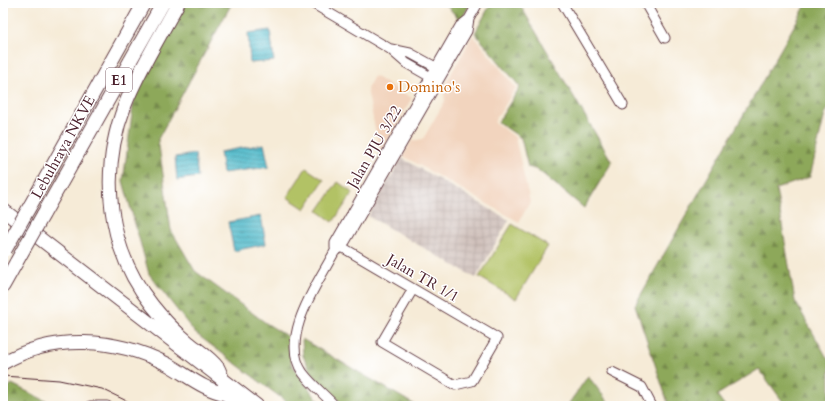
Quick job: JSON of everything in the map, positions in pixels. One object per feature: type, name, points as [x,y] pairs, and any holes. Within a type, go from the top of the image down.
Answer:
[{"type":"highway","name":"Lebuhraya NKVE","points":[[4,252],[144,3]]},
{"type":"highway","name":"Lebuhraya NKVE","points":[[3,286],[163,3]]},
{"type":"highway","points":[[178,3],[131,93],[121,117],[111,156],[111,202],[118,240],[137,283],[161,316],[218,368],[225,388]]},
{"type":"highway","points":[[3,210],[225,388],[241,406]]},
{"type":"highway","points":[[3,222],[225,388],[256,406]]},
{"type":"highway","points":[[3,363],[20,355],[45,347],[77,343],[109,344],[145,354],[211,391],[225,388]]},
{"type":"street","points":[[312,3],[390,49],[406,63],[438,82]]},
{"type":"street","name":"Jalan PJU 3/22","points":[[337,247],[444,72],[467,31],[469,19],[478,3]]},
{"type":"street","points":[[562,3],[623,105]]},
{"type":"street","points":[[645,3],[665,38]]},
{"type":"street","name":"Jalan PJU 3/22","points":[[335,406],[303,373],[297,362],[294,352],[296,329],[304,309],[430,77],[460,26],[469,19]]},
{"type":"street","points":[[390,49],[410,53],[444,72]]},
{"type":"street","name":"Jalan TR 1/1","points":[[337,247],[413,289],[497,338],[472,381],[455,385],[382,342],[413,289]]},
{"type":"street","points":[[612,372],[642,387],[652,406]]},
{"type":"street","points":[[90,406],[107,406]]},
{"type":"shaded area","points":[[473,35],[516,88],[494,122],[515,137],[530,202],[519,222],[403,156],[412,141],[423,139],[445,101],[443,88]]},
{"type":"shaded area","points":[[374,76],[412,98],[380,153],[367,89]]},
{"type":"shaded area","points":[[402,158],[509,220],[476,278],[368,216]]},
{"type":"green space","points":[[186,3],[232,3],[158,139],[171,230],[195,271],[266,323],[290,338],[291,363],[312,393],[324,406],[292,406],[195,333],[149,274],[123,181],[134,99]]},
{"type":"green space","points":[[445,3],[471,3],[460,21]]},
{"type":"green space","points":[[491,3],[519,3],[612,162],[584,208],[538,170],[528,167],[521,138],[498,122],[520,87],[475,33]]},
{"type":"green space","points":[[807,3],[830,3],[830,106],[825,114],[810,177],[776,189],[795,301],[830,363],[830,406],[786,406],[759,369],[717,395],[725,406],[669,406],[635,305]]},
{"type":"green space","points":[[306,168],[324,180],[305,209],[287,197]]},
{"type":"green space","points":[[338,182],[353,193],[333,222],[318,211]]},
{"type":"green space","points":[[512,224],[548,246],[516,299],[479,277]]},
{"type":"green space","points":[[302,339],[417,406],[344,406],[312,374],[303,356]]},
{"type":"green space","points":[[588,376],[611,406],[567,406]]},
{"type":"green space","points":[[12,384],[56,406],[3,406],[3,391]]},
{"type":"water","points":[[270,30],[274,61],[250,63],[248,33]]},
{"type":"water","points":[[264,144],[269,167],[223,173],[220,152]]},
{"type":"water","points":[[195,154],[198,177],[177,180],[175,157]]},
{"type":"water","points":[[261,216],[266,244],[234,251],[228,222]]},
{"type":"tram line","points":[[3,376],[59,380],[102,389],[137,406]]},
{"type":"place","name":"Domino's","points":[[390,87]]}]
